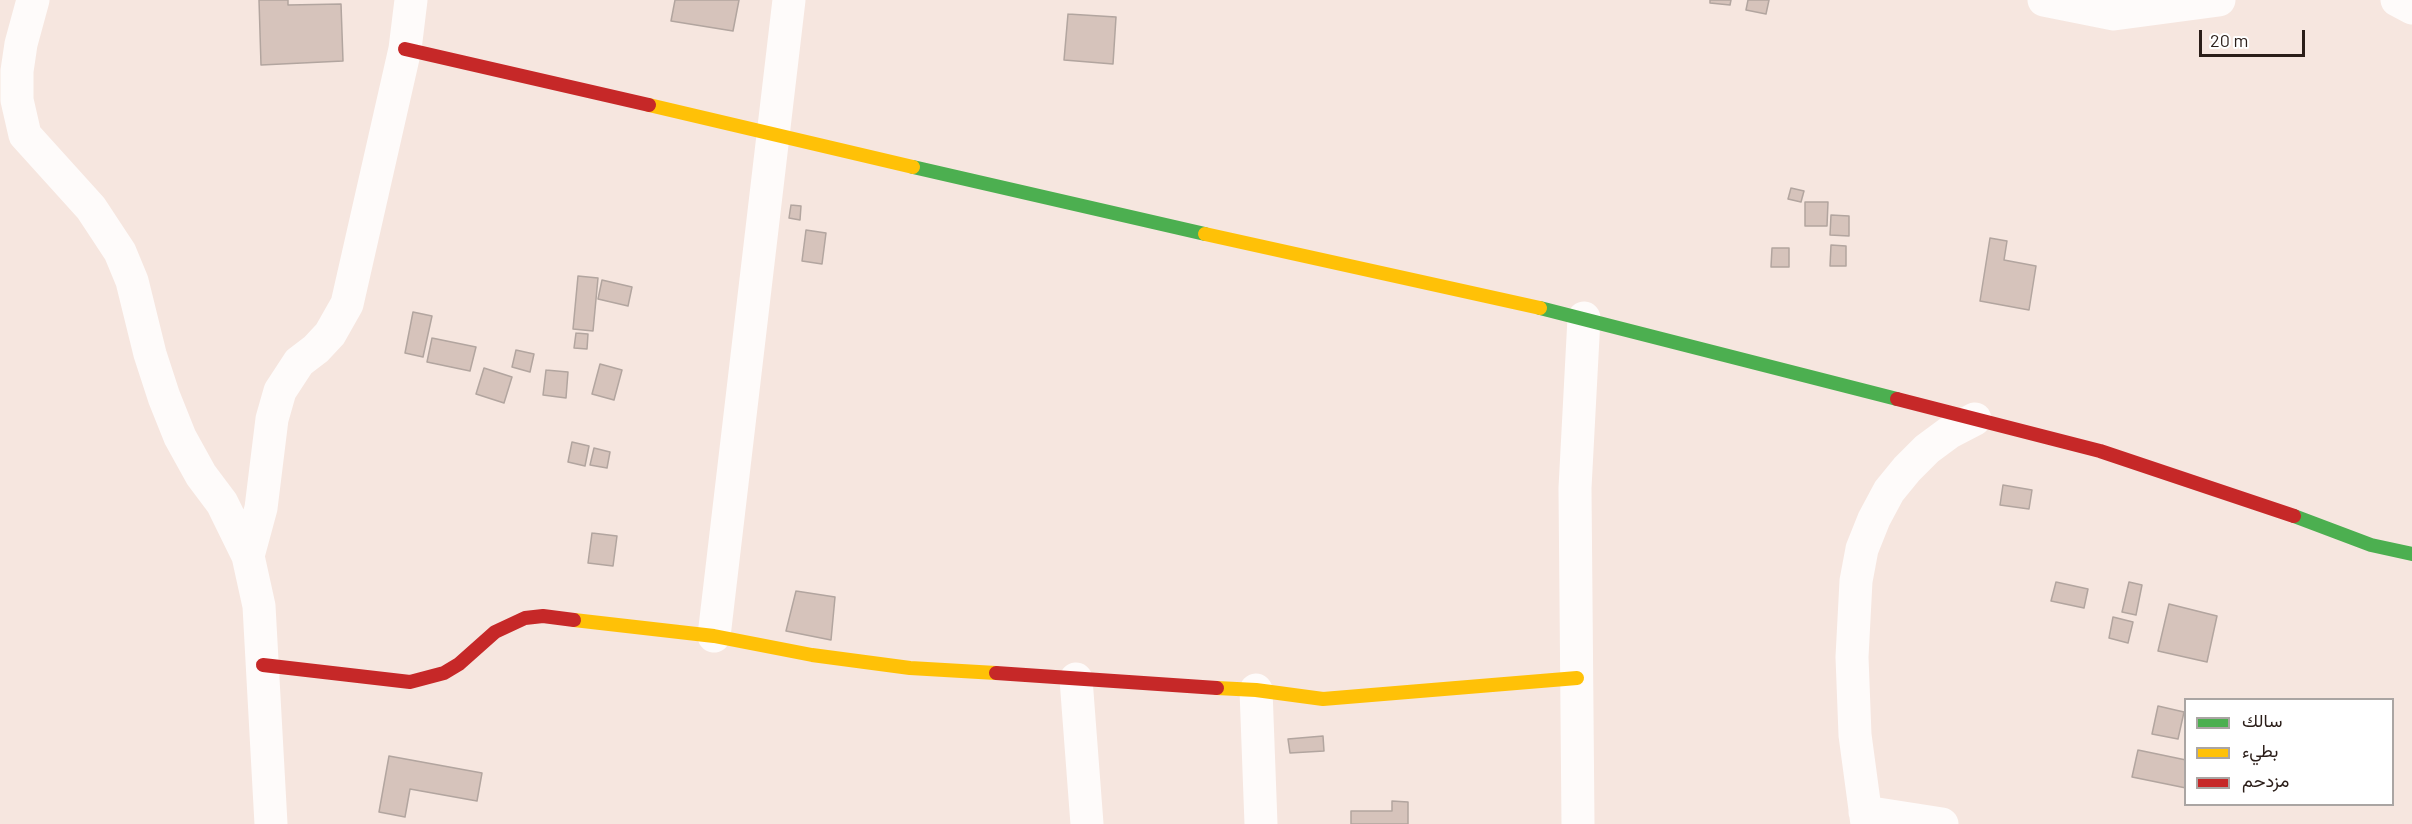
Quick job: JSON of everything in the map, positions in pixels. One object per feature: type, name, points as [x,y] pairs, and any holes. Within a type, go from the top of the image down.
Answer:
[{"type":"street","points":[[33,0],[21,44],[17,72],[17,100],[26,135],[91,208],[120,252],[132,281],[160,386],[180,437],[201,475],[222,503],[248,556],[259,606],[271,824]]},
{"type":"street","points":[[248,556],[261,508],[272,419],[280,391],[288,375],[299,362],[316,350],[330,334],[347,304],[405,49],[411,0]]},
{"type":"street","points":[[714,636],[789,0]]},
{"type":"street","points":[[2044,0],[2114,14],[2219,0]]},
{"type":"street","points":[[2397,0],[2412,8]]},
{"type":"street","points":[[405,49],[1122,215],[1584,318],[2100,451],[2372,545],[2412,554]]},
{"type":"street","points":[[1578,824],[1575,488],[1584,318]]},
{"type":"street","points":[[1942,824],[1866,818],[1856,735],[1851,657],[1856,581],[1862,549],[1889,491],[1907,470],[1942,438],[1975,419]]},
{"type":"street","points":[[263,665],[410,682],[444,673],[459,664],[495,632],[508,625],[525,618],[543,616],[714,636],[812,655],[910,668],[1256,690],[1323,699],[1576,678]]},
{"type":"street","points":[[1076,679],[1087,824]]},
{"type":"street","points":[[1256,690],[1261,824]]},
{"type":"building","points":[[259,0],[288,0],[288,5],[341,4],[343,61],[261,65]]},
{"type":"building","points":[[675,0],[739,0],[733,31],[671,21]]},
{"type":"building","points":[[1710,0],[1731,0],[1730,5],[1710,3]]},
{"type":"building","points":[[1748,0],[1769,0],[1766,14],[1746,10]]},
{"type":"building","points":[[1068,14],[1116,17],[1113,64],[1064,60]]},
{"type":"building","points":[[1791,188],[1804,191],[1801,202],[1788,199]]},
{"type":"building","points":[[1805,202],[1828,202],[1827,226],[1805,226]]},
{"type":"building","points":[[791,205],[801,206],[800,220],[789,218]]},
{"type":"building","points":[[1831,215],[1849,216],[1849,236],[1830,235]]},
{"type":"building","points":[[806,230],[826,233],[822,264],[802,261]]},
{"type":"building","points":[[1990,238],[2007,241],[2004,260],[2036,266],[2029,310],[1980,301]]},
{"type":"building","points":[[1831,245],[1846,246],[1846,266],[1830,266]]},
{"type":"building","points":[[1772,248],[1789,248],[1789,267],[1771,267]]},
{"type":"building","points":[[578,276],[598,278],[593,331],[573,329]]},
{"type":"building","points":[[602,280],[632,287],[628,306],[598,299]]},
{"type":"building","points":[[413,312],[432,316],[423,357],[405,353]]},
{"type":"building","points":[[576,333],[588,334],[587,349],[574,348]]},
{"type":"building","points":[[432,338],[476,347],[470,371],[427,362]]},
{"type":"building","points":[[516,350],[534,354],[530,372],[512,367]]},
{"type":"building","points":[[600,364],[622,370],[614,400],[592,394]]},
{"type":"building","points":[[484,368],[512,377],[504,403],[476,394]]},
{"type":"building","points":[[546,370],[568,372],[566,398],[543,395]]},
{"type":"building","points":[[572,442],[589,446],[585,466],[568,462]]},
{"type":"building","points":[[594,448],[610,452],[607,468],[590,465]]},
{"type":"building","points":[[2003,485],[2032,490],[2029,509],[2000,505]]},
{"type":"building","points":[[592,533],[617,536],[613,566],[588,563]]},
{"type":"building","points":[[2056,582],[2088,589],[2084,608],[2051,601]]},
{"type":"building","points":[[2129,582],[2142,585],[2136,615],[2122,612]]},
{"type":"building","points":[[796,591],[835,597],[831,640],[786,631]]},
{"type":"building","points":[[2169,604],[2217,616],[2207,662],[2158,651]]},
{"type":"building","points":[[2113,617],[2133,622],[2128,643],[2109,638]]},
{"type":"building","points":[[2158,706],[2184,712],[2178,739],[2152,734]]},
{"type":"building","points":[[1323,736],[1324,751],[1290,753],[1288,739]]},
{"type":"building","points":[[2138,750],[2184,760],[2184,788],[2132,777]]},
{"type":"building","points":[[389,756],[482,773],[477,801],[410,789],[405,817],[379,812]]},
{"type":"building","points":[[1392,801],[1408,802],[1408,824],[1351,824],[1351,811],[1392,811]]},
{"type":"traffic: fast","points":[[913,167],[1205,234]]},
{"type":"traffic: fast","points":[[1540,308],[1897,399]]},
{"type":"traffic: fast","points":[[2294,516],[2371,545],[2412,554]]},
{"type":"traffic: slow","points":[[649,105],[913,167]]},
{"type":"traffic: slow","points":[[1205,234],[1540,308]]},
{"type":"traffic: slow","points":[[574,620],[714,636],[812,655],[910,668],[996,673]]},
{"type":"traffic: slow","points":[[1217,688],[1256,690],[1323,699],[1577,678]]},
{"type":"traffic: jam","points":[[405,49],[649,105]]},
{"type":"traffic: jam","points":[[1897,399],[2100,451],[2294,516]]},
{"type":"traffic: jam","points":[[263,665],[410,682],[444,673],[459,664],[495,632],[525,618],[543,616],[574,620]]},
{"type":"traffic: jam","points":[[996,673],[1217,688]]}]
